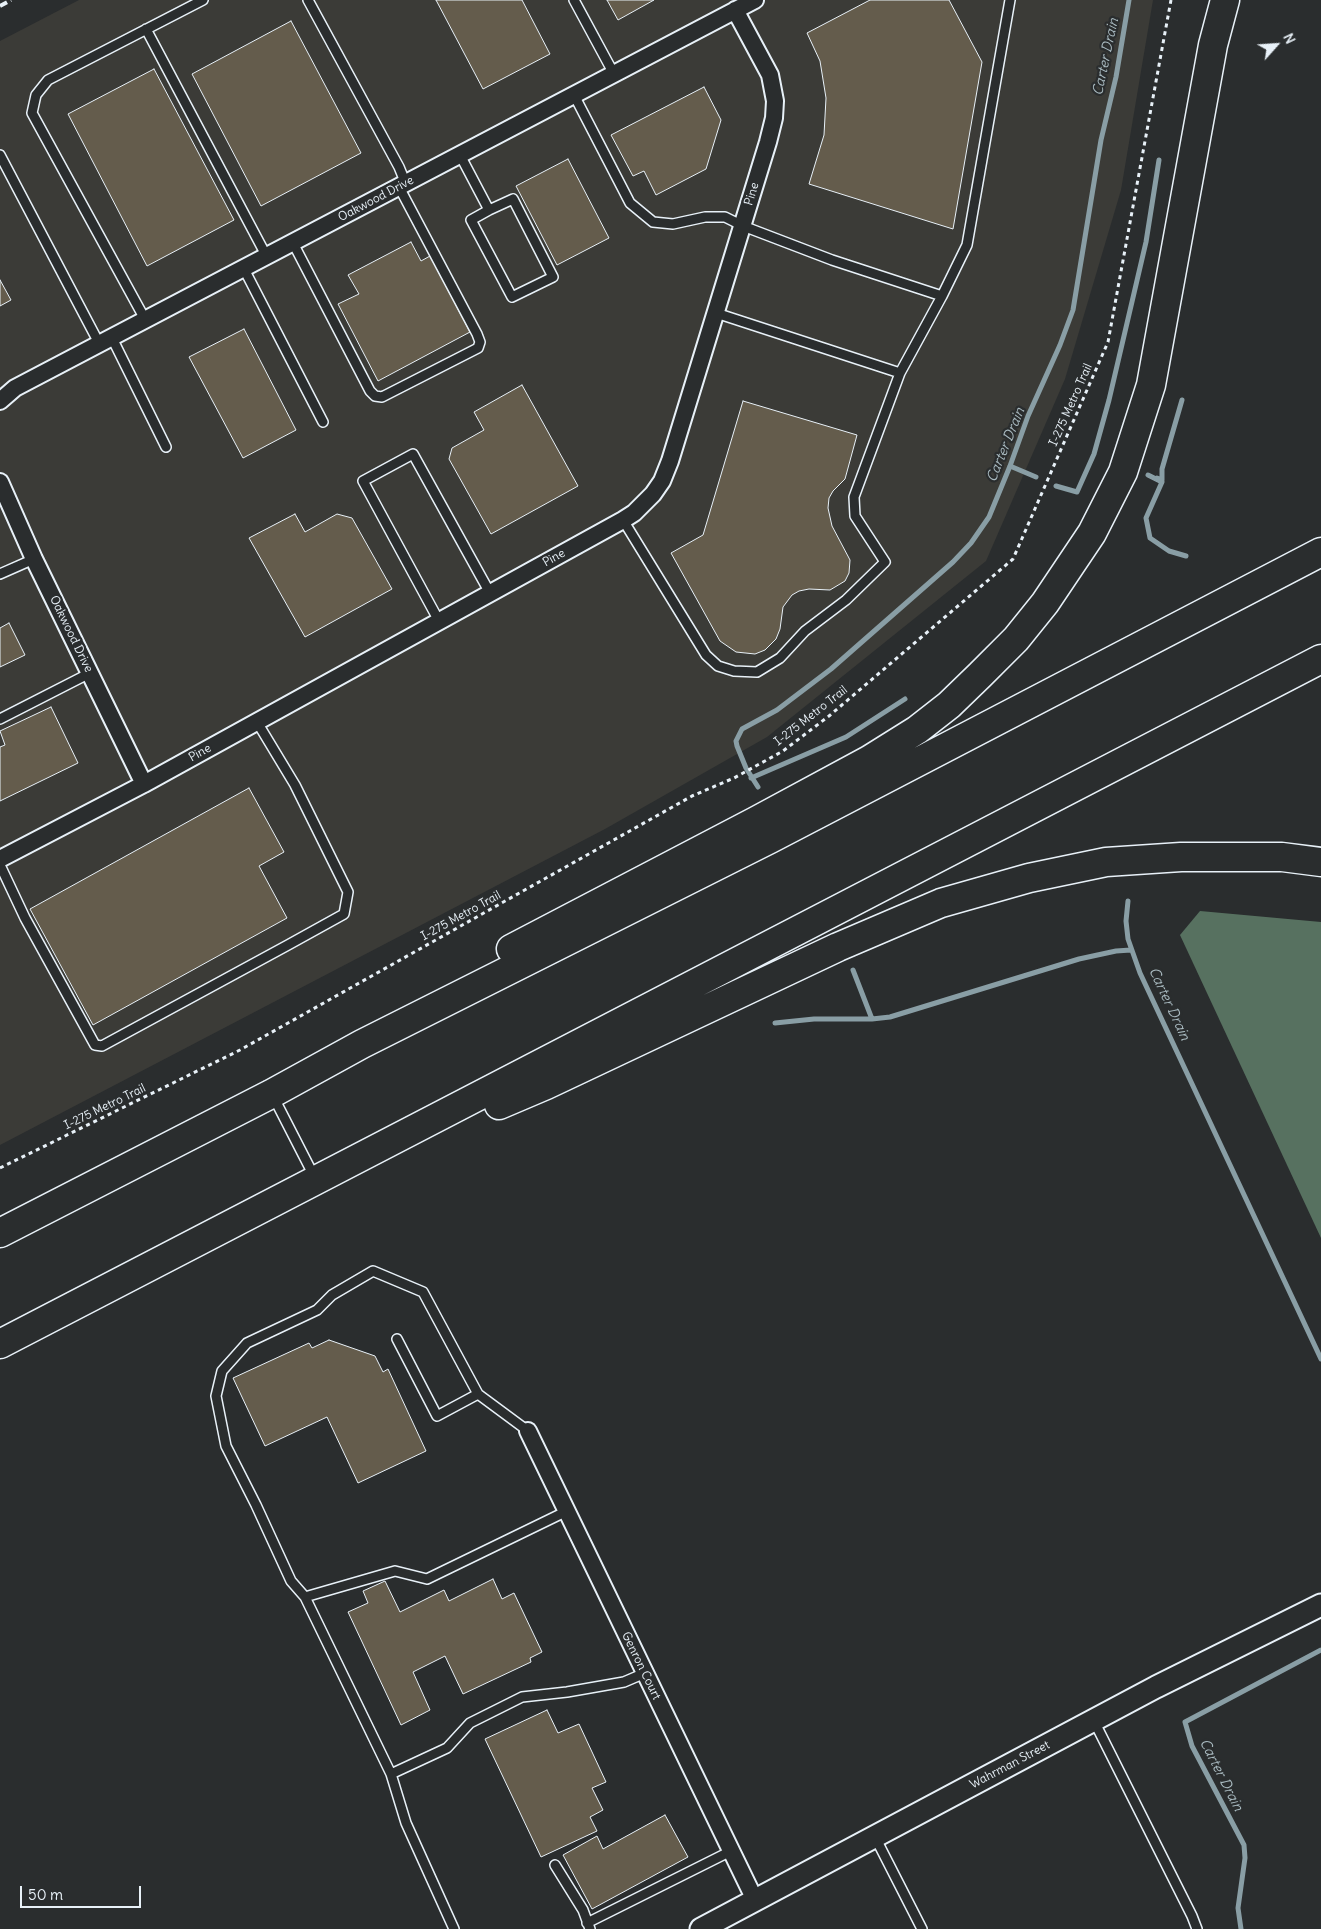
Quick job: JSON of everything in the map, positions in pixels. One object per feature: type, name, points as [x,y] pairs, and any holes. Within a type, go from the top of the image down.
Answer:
[{"type":"highway","points":[[362,1044],[438,990],[526,940],[834,779],[909,735],[949,705],[1028,625],[1092,533],[1123,472],[1151,386],[1212,45],[1225,0]]},
{"type":"highway","points":[[0,1233],[272,1094],[362,1044],[770,839],[1321,552]]},
{"type":"highway","points":[[0,1344],[451,1112],[1321,659]]},
{"type":"highway","points":[[451,1112],[493,1107],[546,1085],[838,947],[941,903],[983,890],[1106,862],[1181,857],[1282,857],[1321,862]]},
{"type":"street","name":"Oakwood Drive","points":[[0,401],[15,388],[755,0]]},
{"type":"street","name":"Pine","points":[[0,859],[144,784],[624,520],[643,505],[653,494],[662,481],[670,461],[774,118],[774,101],[770,75],[735,10]]},
{"type":"street","name":"Oakwood Drive","points":[[0,482],[34,559],[144,784]]},
{"type":"street","name":"Genron Court","points":[[528,1431],[755,1900]]},
{"type":"street","name":"Wahrman Street","points":[[701,1929],[1156,1687],[1321,1605]]},
{"type":"lane","points":[[146,321],[32,113],[36,95],[48,80],[203,0]]},
{"type":"lane","points":[[293,243],[370,391],[375,396],[382,397],[478,348],[480,342],[478,334],[403,186],[395,159],[308,0]]},
{"type":"lane","points":[[574,0],[614,74]]},
{"type":"lane","points":[[624,520],[706,655],[718,666],[734,670],[757,672],[780,658],[805,631],[846,600],[885,562],[855,516],[854,497],[900,373],[942,296],[967,245],[1010,0]]},
{"type":"lane","points":[[146,29],[267,257]]},
{"type":"lane","points":[[574,95],[630,203],[653,222],[673,224],[705,217],[725,217],[742,226],[832,260],[942,296]]},
{"type":"lane","points":[[0,155],[166,447]]},
{"type":"lane","points":[[460,156],[489,210]]},
{"type":"lane","points":[[513,198],[554,276],[512,297],[471,220],[489,210],[513,198]]},
{"type":"lane","points":[[244,269],[323,422]]},
{"type":"lane","points":[[716,313],[900,373]]},
{"type":"lane","points":[[439,621],[363,481],[413,454],[490,593]]},
{"type":"lane","points":[[0,574],[34,559]]},
{"type":"lane","points":[[0,719],[90,674]]},
{"type":"lane","points":[[0,865],[25,918],[95,1045],[102,1046],[344,914],[348,892],[295,785],[257,722]]},
{"type":"lane","points":[[272,1094],[317,1181]]},
{"type":"lane","points":[[454,1929],[406,1823],[391,1774],[305,1597],[291,1581],[226,1446],[216,1396],[222,1371],[247,1343],[317,1310],[332,1295],[373,1272],[423,1292],[478,1394],[528,1431]]},
{"type":"lane","points":[[397,1339],[437,1416],[478,1394]]},
{"type":"lane","points":[[305,1597],[395,1571],[427,1579],[567,1511]]},
{"type":"lane","points":[[391,1774],[447,1748],[470,1723],[522,1696],[567,1692],[624,1682],[645,1673]]},
{"type":"lane","points":[[1093,1720],[1197,1929]]},
{"type":"lane","points":[[875,1836],[922,1929]]},
{"type":"lane","points":[[555,1865],[583,1910],[588,1926],[731,1851]]},
{"type":"path","name":"I-275 Metro Trail","points":[[0,1168],[240,1050],[692,796],[734,778],[783,750],[829,716],[1013,559],[1108,342],[1171,0]]},
{"type":"shaded area","points":[[79,0],[1153,0],[1121,190],[1065,379],[986,561],[767,737],[605,829],[0,1145],[0,41]]},
{"type":"green space","points":[[1200,911],[1321,922],[1321,1238],[1180,935]]},
{"type":"building","points":[[436,0],[522,0],[550,54],[483,89]]},
{"type":"building","points":[[607,0],[654,0],[618,20]]},
{"type":"building","points":[[870,0],[949,0],[982,62],[953,229],[809,184],[824,135],[826,98],[820,61],[807,33]]},
{"type":"building","points":[[291,21],[361,153],[261,206],[192,74]]},
{"type":"building","points":[[154,69],[234,220],[147,266],[68,114]]},
{"type":"building","points":[[704,87],[721,120],[706,169],[656,195],[644,171],[633,176],[611,135]]},
{"type":"building","points":[[568,159],[609,238],[557,265],[516,186]]},
{"type":"building","points":[[411,242],[421,261],[430,256],[470,332],[378,381],[338,304],[359,294],[348,275]]},
{"type":"building","points":[[0,280],[11,300],[0,306]]},
{"type":"building","points":[[244,329],[296,430],[243,458],[189,357]]},
{"type":"building","points":[[522,385],[578,486],[491,534],[449,459],[452,448],[484,430],[474,412]]},
{"type":"building","points":[[743,401],[857,435],[845,479],[833,491],[829,498],[828,508],[832,526],[850,560],[849,573],[845,581],[830,590],[809,589],[792,595],[783,607],[780,629],[776,639],[765,650],[755,654],[736,652],[720,641],[671,553],[703,535]]},
{"type":"building","points":[[295,514],[305,532],[337,514],[352,518],[392,589],[305,637],[249,538]]},
{"type":"building","points":[[9,623],[25,655],[0,667],[0,628]]},
{"type":"building","points":[[51,707],[78,763],[0,801],[0,747],[5,745],[0,731]]},
{"type":"building","points":[[249,788],[284,852],[259,866],[287,918],[93,1025],[30,909]]},
{"type":"building","points":[[329,1340],[375,1356],[383,1372],[388,1369],[426,1451],[358,1483],[327,1417],[265,1446],[233,1378],[309,1343],[312,1348]]},
{"type":"building","points":[[493,1579],[502,1599],[514,1593],[542,1652],[530,1658],[531,1662],[463,1694],[445,1656],[413,1672],[430,1710],[401,1725],[348,1612],[368,1603],[363,1591],[385,1581],[400,1612],[444,1590],[449,1601]]},
{"type":"building","points":[[547,1710],[558,1733],[579,1724],[606,1782],[592,1788],[603,1810],[590,1817],[597,1831],[541,1857],[485,1739]]},
{"type":"building","points":[[665,1815],[688,1857],[592,1909],[563,1855],[597,1836],[603,1849]]},
{"type":"waterway","name":"Carter Drain","points":[[758,787],[746,768],[737,746],[736,741],[742,729],[777,710],[831,669],[953,562],[971,543],[989,517],[1028,416],[1060,345],[1073,310],[1101,140],[1116,77],[1129,0]]},
{"type":"waterway","points":[[1056,486],[1077,492],[1094,454],[1109,400],[1146,242],[1159,160]]},
{"type":"waterway","points":[[1157,478],[1162,480],[1162,469],[1182,400]]},
{"type":"waterway","points":[[1010,466],[1036,477]]},
{"type":"waterway","points":[[1148,475],[1162,482],[1146,518],[1150,538],[1169,551],[1186,556]]},
{"type":"waterway","points":[[751,778],[846,737],[905,699]]},
{"type":"waterway","name":"Carter Drain","points":[[1128,901],[1126,921],[1128,939],[1140,973],[1321,1359]]},
{"type":"waterway","name":"Carter Drain","points":[[775,1023],[814,1019],[872,1019],[890,1017],[1079,959],[1116,951],[1131,950]]},
{"type":"waterway","name":"Carter Drain","points":[[853,970],[872,1019]]},
{"type":"waterway","name":"Carter Drain","points":[[1241,1929],[1238,1908],[1245,1858],[1244,1845],[1192,1746],[1185,1722],[1321,1650]]},
{"type":"railway","points":[[0,6],[11,0]]}]
